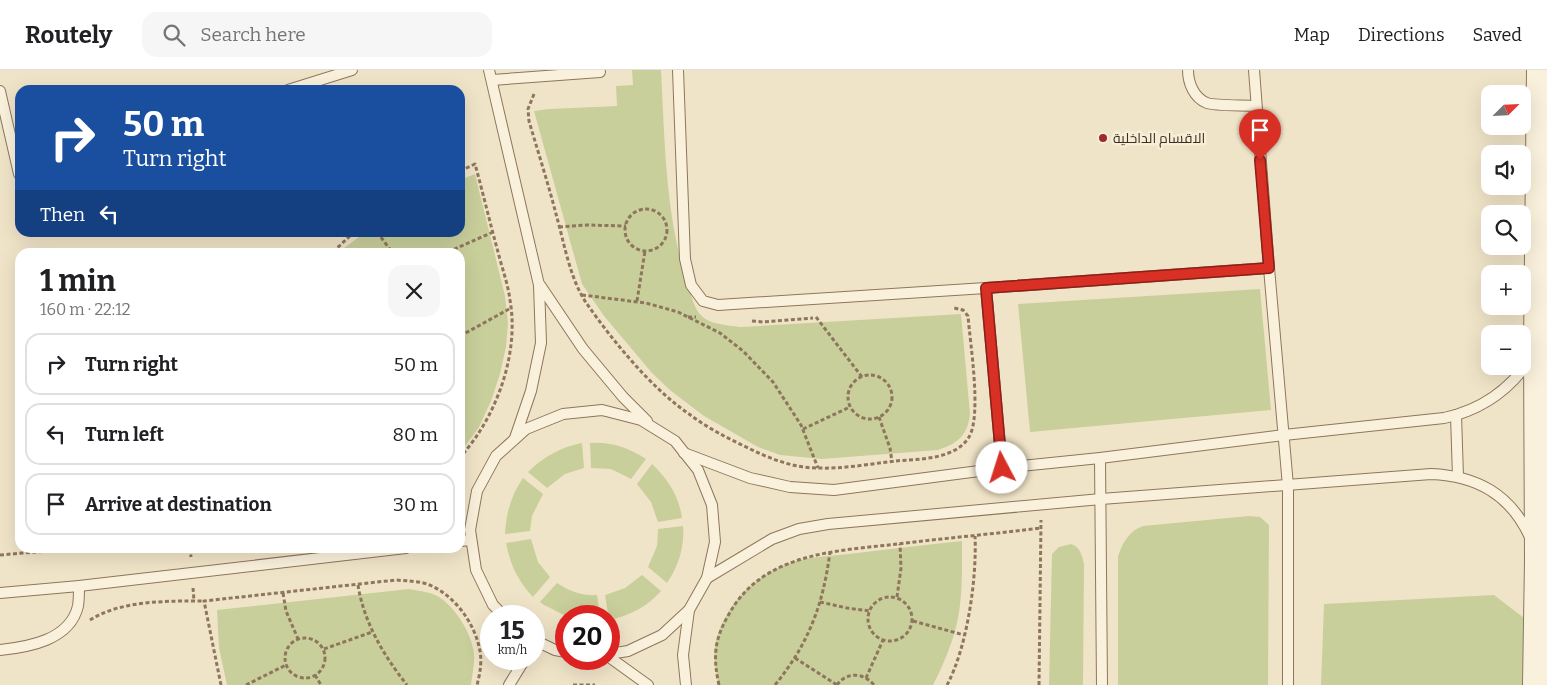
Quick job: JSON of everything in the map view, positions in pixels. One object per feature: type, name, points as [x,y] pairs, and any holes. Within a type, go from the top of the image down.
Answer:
[{"type":"street","points":[[1535,685],[1539,70]]},
{"type":"lane","points":[[304,85],[352,70]]},
{"type":"lane","points":[[678,70],[685,259],[691,285],[703,301],[718,305],[1269,268]]},
{"type":"lane","points":[[1188,70],[1188,79],[1194,94],[1207,103],[1256,106]]},
{"type":"lane","points":[[1254,70],[1288,486],[1288,685]]},
{"type":"lane","points":[[513,441],[531,391],[541,343],[539,285],[490,75],[545,76],[600,72]]},
{"type":"lane","points":[[0,91],[15,157]]},
{"type":"lane","points":[[539,285],[583,349],[623,397],[655,429]]},
{"type":"lane","points":[[986,288],[1002,468]]},
{"type":"lane","points":[[684,453],[750,478],[790,487],[834,490],[1002,468],[1284,435],[1432,420],[1456,416],[1478,407],[1499,394],[1516,378],[1536,348]]},
{"type":"lane","points":[[493,605],[476,570],[470,530],[477,491],[496,456],[526,429],[563,414],[602,410],[641,420],[675,441],[698,470],[712,505],[715,542],[707,578],[689,610],[662,635],[628,651],[620,653]]},
{"type":"lane","points":[[1456,416],[1458,477]]},
{"type":"lane","points":[[1100,458],[1102,685]]},
{"type":"lane","points":[[707,578],[772,539],[799,530],[828,524],[1101,499],[1431,474],[1467,479],[1484,486],[1500,497],[1524,525],[1532,542],[1537,560]]},
{"type":"lane","points":[[465,541],[471,540]]},
{"type":"lane","points":[[0,592],[79,586],[363,553]]},
{"type":"lane","points":[[0,650],[23,648],[64,630],[73,619],[78,606],[79,586]]},
{"type":"lane","points":[[686,685],[683,655],[689,610]]},
{"type":"lane","points":[[620,663],[648,685]]},
{"type":"lane","points":[[510,685],[519,670]]},
{"type":"path","points":[[545,76],[535,92],[528,109],[529,121],[572,272],[585,302],[619,346],[658,388],[687,413],[720,434],[762,455],[789,464],[818,468],[892,462],[948,454],[959,448],[969,437],[974,421],[975,395],[968,316],[963,310],[953,308]]},
{"type":"path","points":[[465,169],[475,164],[511,308],[511,343],[500,390],[490,413],[465,451]]},
{"type":"path","points":[[640,210],[654,210],[662,215],[667,228],[667,236],[664,242],[656,249],[645,251],[632,246],[628,240],[626,226],[628,219],[633,213],[640,210]]},
{"type":"path","points":[[560,227],[586,225],[626,226]]},
{"type":"path","points":[[457,248],[493,232]]},
{"type":"path","points":[[337,248],[349,237]]},
{"type":"path","points":[[381,237],[389,248]]},
{"type":"path","points":[[637,301],[645,251]]},
{"type":"path","points":[[582,294],[646,302],[688,317],[720,333],[744,351],[773,382],[803,429],[818,468]]},
{"type":"path","points":[[465,333],[511,308]]},
{"type":"path","points":[[744,321],[763,322],[826,316]]},
{"type":"path","points":[[688,317],[698,317]]},
{"type":"path","points":[[816,317],[862,377]]},
{"type":"path","points":[[877,376],[889,386],[892,394],[891,402],[888,409],[879,417],[869,419],[860,417],[854,413],[850,406],[848,399],[851,386],[862,377],[877,376]]},
{"type":"path","points":[[803,429],[850,406]]},
{"type":"path","points":[[879,417],[890,448],[892,462]]},
{"type":"path","points":[[1039,685],[1042,504]]},
{"type":"path","points":[[719,685],[715,648],[721,628],[735,602],[750,586],[768,573],[792,562],[830,552],[1041,528]]},
{"type":"path","points":[[947,685],[964,635],[972,592],[976,555],[975,536]]},
{"type":"path","points":[[897,597],[901,568],[900,544]]},
{"type":"path","points":[[775,685],[795,658],[808,636],[820,602],[830,552]]},
{"type":"path","points":[[0,555],[24,553]]},
{"type":"path","points":[[86,625],[91,619],[103,612],[157,602],[204,601],[396,580],[412,581],[427,584],[447,595],[459,607],[470,624],[480,651],[480,674],[477,685]]},
{"type":"path","points":[[358,585],[372,632],[384,653],[407,685]]},
{"type":"path","points":[[282,593],[286,611],[298,639]]},
{"type":"path","points":[[887,596],[902,599],[909,606],[912,614],[911,628],[901,638],[894,641],[883,640],[871,631],[869,624],[870,611],[880,599],[887,596]]},
{"type":"path","points":[[204,601],[215,663],[221,685]]},
{"type":"path","points":[[820,602],[870,611]]},
{"type":"path","points":[[913,621],[964,635]]},
{"type":"path","points":[[323,649],[372,632]]},
{"type":"path","points":[[307,637],[313,639],[323,649],[324,663],[321,670],[310,678],[294,676],[286,665],[285,652],[288,646],[298,639],[307,637]]},
{"type":"path","points":[[866,678],[883,640]]},
{"type":"path","points":[[795,658],[837,685],[845,677],[854,674],[866,678],[874,685]]},
{"type":"path","points":[[246,685],[286,665]]},
{"type":"path","points":[[315,675],[321,685]]},
{"type":"path","points":[[573,685],[595,685]]},
{"type":"green space","points":[[632,70],[661,70],[670,205],[680,259],[692,299],[699,313],[707,320],[713,322],[741,327],[961,314],[970,414],[967,428],[956,442],[938,450],[822,459],[780,455],[758,447],[704,416],[671,391],[652,373],[604,316],[582,284],[534,111],[617,106],[616,86],[633,85]]},
{"type":"green space","points":[[475,174],[505,296],[508,323],[506,347],[491,401],[479,427],[465,446],[465,248],[344,248],[359,237],[465,237],[465,178]]},
{"type":"green space","points":[[1260,289],[1271,410],[1030,432],[1018,304]]},
{"type":"green space","points":[[582,443],[584,468],[565,474],[547,488],[528,472],[553,453]]},
{"type":"green space","points":[[590,443],[620,446],[646,459],[631,479],[611,469],[591,468]]},
{"type":"green space","points":[[652,464],[672,488],[681,510],[682,518],[658,522],[651,502],[637,484]]},
{"type":"green space","points":[[523,478],[543,494],[532,516],[530,531],[505,534],[510,505],[515,491]]},
{"type":"green space","points":[[1249,516],[1260,517],[1269,525],[1268,685],[1118,685],[1118,556],[1127,538],[1143,526]]},
{"type":"green space","points":[[683,526],[683,542],[680,556],[667,583],[648,567],[657,546],[658,529]]},
{"type":"green space","points":[[531,539],[538,562],[550,577],[533,597],[515,572],[506,543]]},
{"type":"green space","points":[[962,541],[961,592],[957,623],[947,655],[933,685],[719,685],[714,652],[718,633],[724,620],[740,597],[773,570],[786,564],[809,558]]},
{"type":"green space","points":[[1071,544],[1079,549],[1084,564],[1083,685],[1049,685],[1052,554],[1059,547]]},
{"type":"green space","points":[[642,575],[661,591],[650,602],[620,617],[620,605],[607,605],[605,595],[625,588]]},
{"type":"green space","points":[[557,583],[586,595],[597,595],[598,605],[555,605],[555,610],[540,602]]},
{"type":"green space","points":[[409,589],[436,595],[451,608],[462,622],[473,646],[474,666],[471,685],[227,685],[219,648],[217,610]]},
{"type":"green space","points":[[1494,595],[1524,618],[1522,685],[1321,685],[1324,604]]},
{"type":"place","name":"الاقسام الداخلية","points":[[1103,138]]},
{"type":"route","points":[[1002,468],[986,288],[1269,268],[1260,160]]}]
